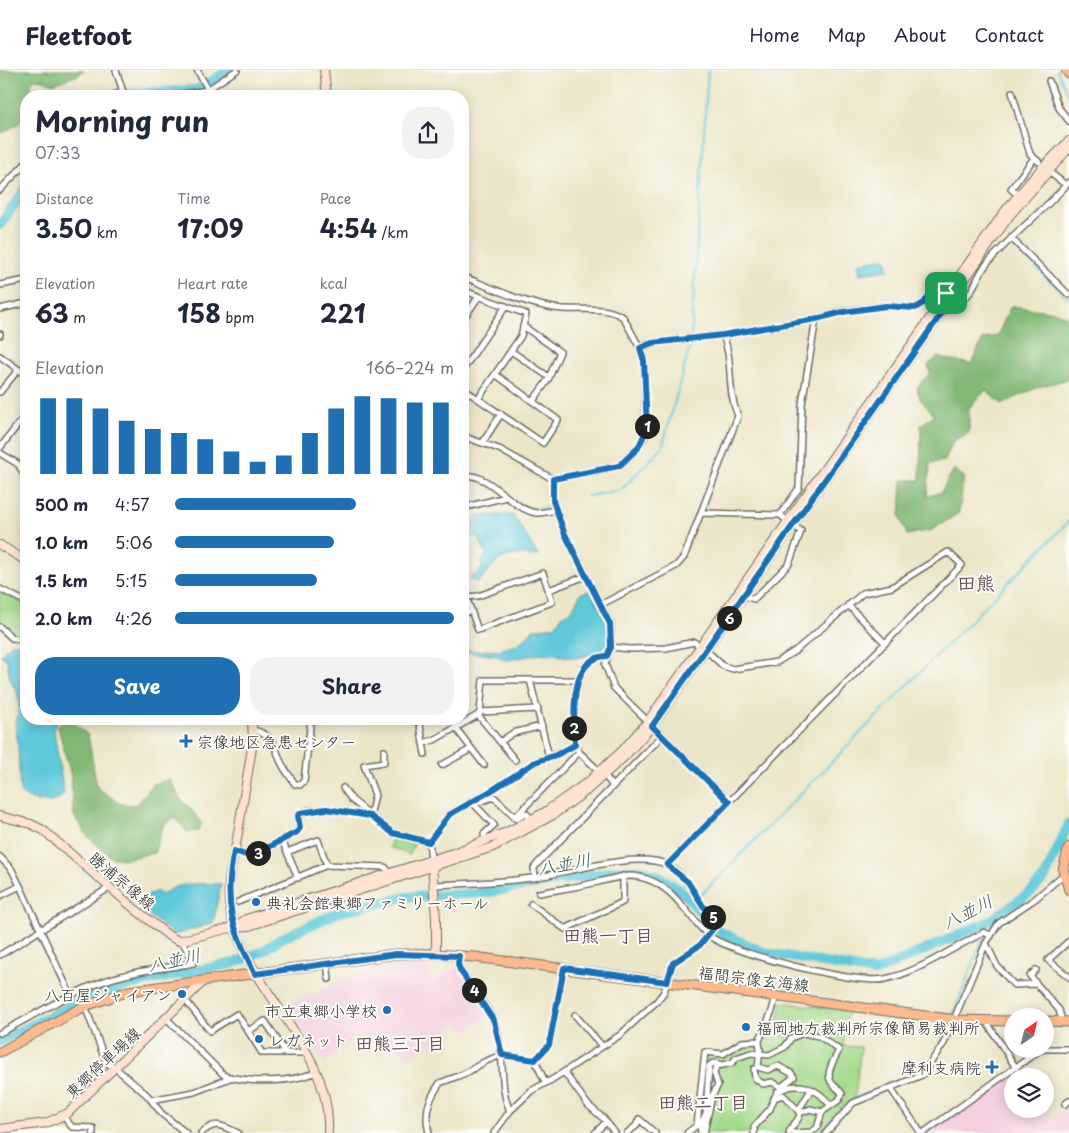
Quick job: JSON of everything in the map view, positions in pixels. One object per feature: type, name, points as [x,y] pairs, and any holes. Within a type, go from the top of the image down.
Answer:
[{"type":"main road","points":[[1066,70],[1069,74]]},
{"type":"main road","points":[[1069,847],[1064,859],[1063,874],[1069,890]]},
{"type":"main road","name":"福間宗像玄海線","points":[[0,1052],[85,1006],[129,992],[396,954],[459,956],[564,968],[956,1020],[1004,1021]]},
{"type":"street","points":[[116,70],[124,90]]},
{"type":"street","points":[[197,70],[207,90],[237,70]]},
{"type":"street","points":[[324,70],[326,90]]},
{"type":"street","points":[[1049,81],[1059,108],[1069,121]]},
{"type":"street","points":[[1012,92],[1030,154],[1039,162]]},
{"type":"street","points":[[0,1032],[70,994],[124,975],[193,963],[192,956],[185,949],[183,941],[234,926],[246,919],[390,874],[493,847],[538,824],[602,774],[650,724],[1018,196],[1069,141]]},
{"type":"street","points":[[950,295],[1010,215],[1068,151]]},
{"type":"street","points":[[1018,196],[1012,190],[1034,158]]},
{"type":"street","points":[[0,190],[20,169]]},
{"type":"street","points":[[640,348],[652,343],[723,335],[876,307],[915,308],[924,303],[933,290],[940,289],[959,302],[964,300],[977,276],[1011,238],[1068,183],[1053,175]]},
{"type":"street","points":[[1011,238],[1069,295]]},
{"type":"street","points":[[469,279],[537,305],[557,309],[600,309],[618,313],[623,317],[640,348],[644,361],[647,429],[638,448],[619,466],[553,479],[483,442],[469,438]]},
{"type":"street","points":[[0,285],[20,281]]},
{"type":"street","points":[[469,292],[526,314],[521,336],[478,399]]},
{"type":"street","points":[[469,311],[479,296]]},
{"type":"street","points":[[0,309],[20,304]]},
{"type":"street","points":[[469,360],[506,306]]},
{"type":"street","points":[[780,515],[799,488],[802,404],[816,319]]},
{"type":"street","points":[[523,326],[560,352],[550,377],[533,401]]},
{"type":"street","points":[[602,604],[676,566],[684,557],[738,416],[733,404],[730,382],[730,352],[723,335]]},
{"type":"street","points":[[511,351],[550,377]]},
{"type":"street","points":[[0,356],[18,370],[0,392]]},
{"type":"street","points":[[469,393],[543,443],[558,420],[495,374]]},
{"type":"street","points":[[483,442],[501,414]]},
{"type":"street","points":[[0,448],[20,423]]},
{"type":"street","points":[[0,452],[20,466]]},
{"type":"street","points":[[469,476],[483,480],[506,497],[537,513],[556,510]]},
{"type":"street","points":[[553,479],[556,510],[610,624],[611,647],[605,664],[614,688],[729,802]]},
{"type":"street","points":[[469,506],[506,497]]},
{"type":"street","points":[[702,513],[780,515],[801,531],[789,564],[754,599],[744,596]]},
{"type":"street","points":[[704,648],[744,596],[791,523]]},
{"type":"street","points":[[0,545],[20,557]]},
{"type":"street","points":[[611,647],[666,648],[692,642],[704,648],[728,668],[768,665],[786,658],[864,593],[892,587],[948,552],[962,565],[667,865]]},
{"type":"street","points":[[469,597],[478,596],[543,573],[552,602],[478,630],[469,604]]},
{"type":"street","points":[[549,590],[586,576]]},
{"type":"street","points":[[0,589],[20,599]]},
{"type":"street","points":[[848,605],[885,643]]},
{"type":"street","points":[[0,627],[12,638],[20,639]]},
{"type":"street","points":[[607,656],[590,660],[586,664],[579,680],[575,694],[575,745],[579,752],[614,786]]},
{"type":"street","points":[[515,760],[479,714],[483,680],[579,680]]},
{"type":"street","points":[[530,680],[549,757]]},
{"type":"street","points":[[469,719],[479,714],[538,709]]},
{"type":"street","points":[[253,725],[228,884],[229,901],[234,926],[255,974],[307,1053],[317,1072],[325,1096],[328,1133]]},
{"type":"street","points":[[253,730],[269,737],[277,747],[281,761],[295,784],[300,785],[304,781],[310,725]]},
{"type":"street","points":[[420,725],[425,754]]},
{"type":"street","points":[[423,743],[434,740],[459,725]]},
{"type":"street","points":[[500,742],[513,733],[542,726]]},
{"type":"street","points":[[455,727],[484,766]]},
{"type":"street","points":[[535,878],[534,868],[538,863],[662,736]]},
{"type":"street","points":[[436,954],[434,886],[429,842],[449,815],[472,803],[535,762],[575,745]]},
{"type":"street","points":[[442,765],[471,749]]},
{"type":"street","points":[[370,816],[375,795],[364,765],[384,762],[384,751]]},
{"type":"street","points":[[515,817],[579,752]]},
{"type":"street","points":[[234,926],[249,926],[432,864],[532,820],[602,774]]},
{"type":"street","points":[[343,788],[370,816],[393,833],[429,842]]},
{"type":"street","points":[[472,803],[494,797],[517,819],[526,813],[532,820]]},
{"type":"street","points":[[472,803],[494,825],[484,834],[485,842]]},
{"type":"street","points":[[234,851],[249,856],[254,855],[297,832],[300,825],[298,816],[306,811],[341,810],[370,816]]},
{"type":"street","name":"勝浦宗像線","points":[[0,816],[31,824],[44,830],[109,888],[175,940],[183,941]]},
{"type":"street","points":[[282,840],[298,878]]},
{"type":"street","points":[[287,852],[318,840],[327,865]]},
{"type":"street","points":[[0,857],[12,870],[70,994]]},
{"type":"street","points":[[434,886],[535,878],[644,859],[667,865],[688,882],[703,906],[719,921],[700,945],[673,963],[664,992],[657,1001],[620,1035],[531,1091],[510,1111],[494,1133]]},
{"type":"street","points":[[238,902],[327,865],[385,867],[390,874]]},
{"type":"street","points":[[826,1133],[853,1103],[922,1075],[944,1043],[956,1020],[986,943],[999,923],[1036,899],[1063,874]]},
{"type":"street","points":[[539,893],[623,876],[640,877],[662,886],[674,895],[709,934],[773,961],[869,981],[899,976],[984,932],[991,936]]},
{"type":"street","points":[[531,904],[565,930],[569,929],[588,917],[623,902],[623,876]]},
{"type":"street","points":[[0,896],[20,886]]},
{"type":"street","points":[[0,955],[109,888]]},
{"type":"street","points":[[1069,941],[1048,960],[1069,977]]},
{"type":"street","points":[[986,943],[997,966],[1014,985],[1036,984]]},
{"type":"street","points":[[459,956],[458,964],[460,970],[494,1021],[502,1055],[504,1096],[510,1111]]},
{"type":"street","points":[[327,963],[329,979]]},
{"type":"street","points":[[535,1060],[549,1045],[564,968]]},
{"type":"street","points":[[1036,970],[1030,976],[1059,1010],[1065,1022]]},
{"type":"street","name":"東郷停車場線","points":[[0,1129],[46,1123],[62,1116],[115,1069],[186,1001],[204,980]]},
{"type":"street","points":[[754,1069],[755,1078],[763,1084],[772,1082],[781,1087],[793,1078],[793,1074],[778,1066],[768,1070],[758,1067],[759,1041],[772,1011],[776,996]]},
{"type":"street","points":[[186,1001],[210,1031],[237,1014],[262,1053],[307,1053]]},
{"type":"street","points":[[85,1006],[106,1062],[151,1100],[162,1114],[186,1133]]},
{"type":"street","points":[[575,1015],[602,1046]]},
{"type":"street","points":[[167,1019],[221,1074],[232,1078],[280,1081],[303,1078],[317,1072]]},
{"type":"street","points":[[248,1031],[266,1021],[286,1053]]},
{"type":"street","points":[[986,1021],[1016,1068],[1029,1058]]},
{"type":"street","points":[[708,1112],[705,1099],[711,1063],[732,1063],[736,1058],[750,1054],[769,1054],[783,1048],[791,1038],[803,1033],[815,1034],[839,1050],[833,1060],[829,1077],[842,1094],[839,1100],[822,1112],[820,1124],[814,1130],[794,1133]]},
{"type":"street","points":[[687,1133],[697,1125],[705,1052],[723,1054],[742,1042],[759,1041]]},
{"type":"street","points":[[1054,1049],[1069,1049]]},
{"type":"street","points":[[429,1133],[425,1119],[428,1106],[440,1083],[466,1074],[484,1062],[502,1055],[535,1060]]},
{"type":"street","points":[[535,1060],[545,1082]]},
{"type":"street","points":[[702,1133],[700,1126],[708,1112],[712,1096],[718,1085],[714,1072],[719,1064]]},
{"type":"street","points":[[564,1072],[588,1105],[615,1133]]},
{"type":"street","points":[[891,1089],[922,1133],[1004,1076]]},
{"type":"street","points":[[151,1100],[194,1092],[214,1083],[232,1078]]},
{"type":"street","points":[[754,1133],[754,1127],[770,1109],[774,1098],[780,1090],[794,1084],[804,1085],[823,1096],[830,1105]]},
{"type":"street","points":[[789,1133],[811,1090]]},
{"type":"street","points":[[774,1098],[783,1095],[799,1112]]},
{"type":"street","points":[[799,1112],[810,1109],[822,1112]]},
{"type":"street","points":[[62,1116],[72,1127],[93,1128],[93,1133]]},
{"type":"street","points":[[627,1133],[636,1126],[639,1119],[655,1133]]},
{"type":"street","points":[[595,1133],[606,1122]]},
{"type":"street","points":[[201,1133],[211,1125],[217,1124],[238,1133]]},
{"type":"shaded area","name":"市立東郷小学校","points":[[409,961],[425,961],[434,980],[458,968],[488,1016],[467,1030],[457,1022],[431,1047],[428,1044],[407,1059],[388,1038],[371,1035],[365,1038],[360,1032],[324,1063],[286,1005],[375,967]]},
{"type":"shaded area","points":[[1004,1080],[1004,1118],[1054,1118],[1069,1105],[1069,1133],[928,1133]]},
{"type":"green space","points":[[0,70],[84,70],[79,75],[53,84],[35,79],[31,83],[31,90],[20,90],[20,122],[2,133],[0,132]]},
{"type":"green space","points":[[1011,306],[1056,312],[1069,318],[1069,379],[1038,387],[1002,404],[986,390],[969,408],[969,433],[953,441],[945,461],[930,463],[927,497],[941,492],[954,469],[964,477],[959,513],[932,530],[907,535],[900,517],[902,480],[920,480],[921,425],[934,415],[920,399],[917,387],[930,373],[928,365],[938,357],[971,364],[983,339],[997,336]]},
{"type":"green space","points":[[0,592],[20,603],[20,637],[13,636],[0,624]]},
{"type":"green space","points":[[59,725],[76,725],[88,735],[97,787],[120,804],[137,805],[153,784],[170,779],[180,799],[194,812],[201,823],[198,831],[187,832],[175,818],[164,824],[154,853],[124,859],[112,858],[88,837],[74,816],[71,776],[58,727]]},
{"type":"green space","points":[[394,835],[415,841],[410,855],[389,847]]},
{"type":"green space","points":[[781,1002],[848,1011],[843,1046],[861,1047],[855,1096],[839,1109],[820,1133],[698,1133],[707,1054],[723,1056],[745,1043],[762,1041],[763,1038],[776,1040]]},
{"type":"water","points":[[886,258],[889,270],[860,274],[858,263]]},
{"type":"water","points":[[513,515],[538,555],[507,556],[497,562],[478,583],[470,579],[471,576],[475,576],[482,568],[481,564],[486,555],[478,536],[469,536],[469,521],[476,520],[479,516]]},
{"type":"water","points":[[590,591],[602,613],[608,635],[606,651],[576,658],[545,653],[507,660],[497,656],[469,652],[469,650],[503,649],[520,642],[533,629],[555,626],[562,616],[571,611],[581,593]]},
{"type":"water","points":[[12,643],[20,644],[20,725],[56,725],[54,731],[64,794],[54,801],[36,801],[20,792],[18,743],[15,727],[19,709],[18,695],[10,679],[7,660],[1,655]]},
{"type":"water","points":[[221,884],[213,923],[178,934],[173,934],[134,903],[156,891],[162,895],[182,885]]},
{"type":"waterway","points":[[194,90],[202,88],[229,70]]},
{"type":"waterway","points":[[691,336],[708,70]]},
{"type":"waterway","points":[[1057,70],[1069,97]]},
{"type":"waterway","points":[[1069,187],[1016,239],[1013,245],[1069,299]]},
{"type":"waterway","points":[[0,225],[20,197]]},
{"type":"waterway","points":[[588,496],[621,490],[662,448],[691,342]]},
{"type":"waterway","points":[[531,507],[537,509],[550,507]]},
{"type":"waterway","points":[[701,895],[1069,521]]},
{"type":"waterway","name":"八並川","points":[[0,1041],[77,1002],[132,984],[234,963],[263,951],[282,938],[339,912],[406,897],[483,893],[620,870],[642,870],[658,876],[684,893],[716,930],[763,952],[875,972],[990,921],[1032,891],[1045,877],[1069,823]]},
{"type":"waterway","points":[[952,1017],[990,921]]},
{"type":"waterway","points":[[939,1046],[950,1021]]},
{"type":"waterway","points":[[822,1133],[851,1100],[913,1076],[929,1061]]},
{"type":"place","name":"宗像地区急患センター","points":[[186,741]]},
{"type":"place","name":"典礼会館東郷ファミリーホール","points":[[256,902]]},
{"type":"place","name":"八百屋ジャイアン","points":[[182,994]]},
{"type":"place","name":"市立東郷小学校","points":[[387,1010]]},
{"type":"place","name":"福岡地方裁判所宗像簡易裁判所","points":[[746,1027]]},
{"type":"place","name":"レガネット","points":[[259,1039]]},
{"type":"place","name":"摩利支病院","points":[[992,1067]]},
{"type":"district","name":"田熊","points":[[976,582]]},
{"type":"district","name":"田熊一丁目","points":[[608,934]]},
{"type":"district","name":"田熊三丁目","points":[[400,1042]]},
{"type":"district","name":"田熊二丁目","points":[[703,1101]]},
{"type":"route","points":[[940,289],[946,293],[953,297],[652,726],[729,802],[667,865],[688,882],[703,906],[719,921],[700,945],[673,963],[667,982],[564,968],[549,1045],[535,1060],[528,1057],[502,1055],[494,1021],[460,970],[458,964],[459,956],[396,954],[255,974],[243,949],[230,913],[228,884],[234,851],[249,856],[254,855],[297,832],[300,828],[298,816],[300,813],[326,809],[370,816],[393,833],[429,842],[437,828],[449,815],[535,762],[556,755],[575,745],[575,694],[579,680],[586,664],[590,660],[607,656],[611,647],[612,634],[608,616],[564,532],[553,501],[553,479],[619,466],[627,461],[638,448],[646,435],[647,429],[644,361],[640,348],[652,343],[723,335],[816,319],[843,312],[886,306],[915,308],[921,306],[928,299],[933,290],[940,289]]}]
